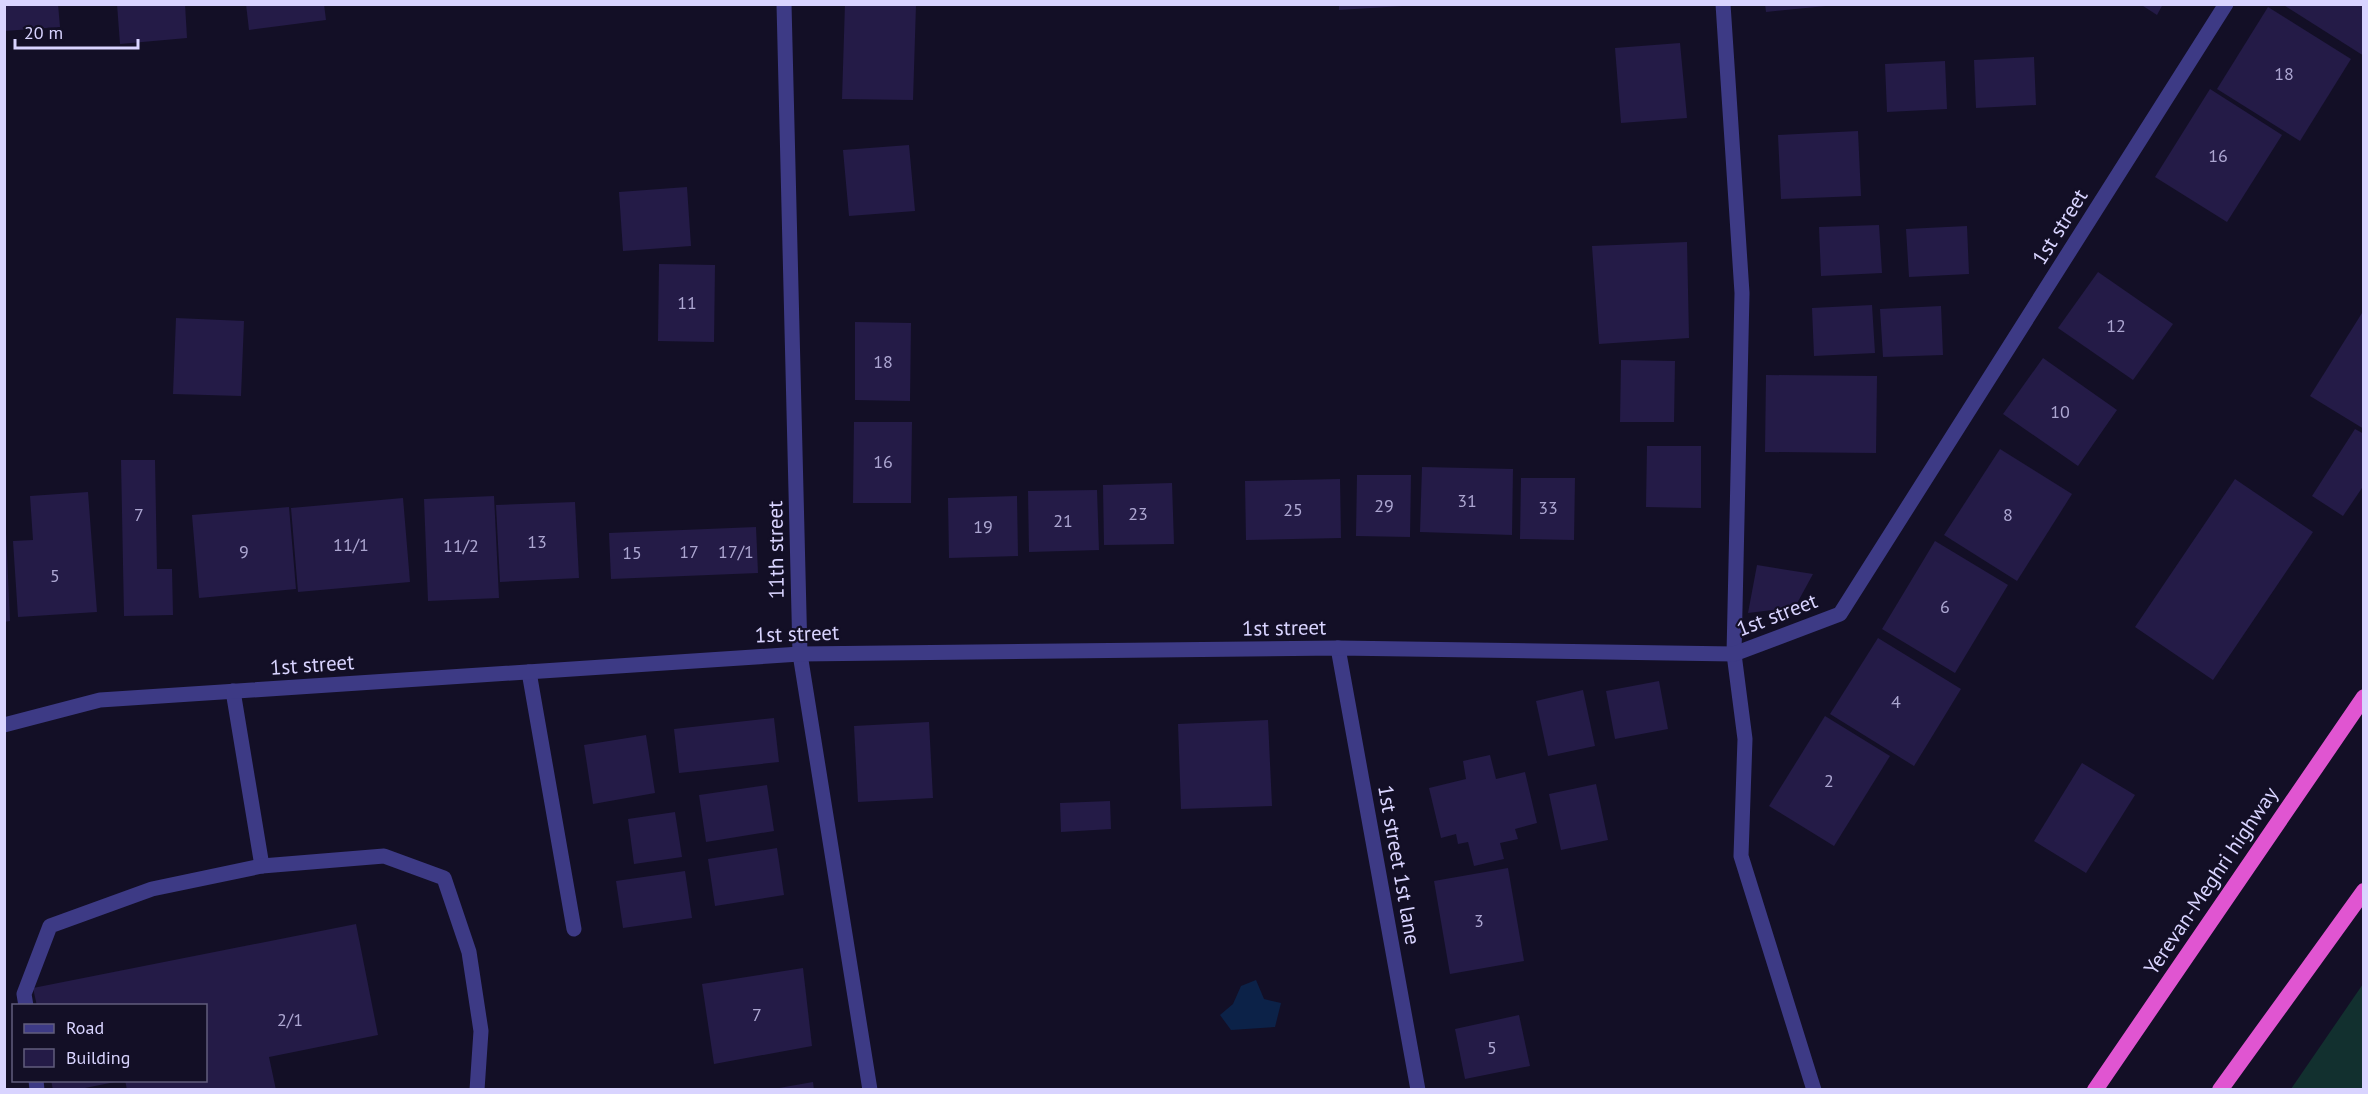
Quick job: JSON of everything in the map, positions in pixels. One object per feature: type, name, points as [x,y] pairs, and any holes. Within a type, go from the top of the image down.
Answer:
[{"type":"highway","name":"Yerevan-Meghri highway","points":[[2095,1089],[2364,697]]},
{"type":"highway","points":[[2220,1089],[2364,891]]},
{"type":"street","name":"11th street","points":[[784,4],[800,654],[870,1089]]},
{"type":"street","points":[[1723,4],[1742,293],[1734,654],[1745,738],[1741,856],[1814,1089]]},
{"type":"street","name":"1st street","points":[[4,725],[100,700],[800,654],[1338,648],[1734,654],[1840,614],[2226,4]]},
{"type":"street","name":"1st street 1st lane","points":[[1338,648],[1418,1089]]},
{"type":"street","points":[[529,672],[574,929]]},
{"type":"street","points":[[233,691],[262,866]]},
{"type":"street","points":[[26,1004],[24,994],[50,927],[152,889],[262,866],[384,856],[444,878],[469,952],[481,1031],[477,1089]]},
{"type":"green space","points":[[2363,984],[2363,1089],[2291,1089]]},
{"type":"water","points":[[1256,980],[1264,999],[1281,1003],[1275,1027],[1231,1030],[1220,1015],[1233,1004],[1241,986]]},
{"type":"building","points":[[4,4],[58,4],[60,27],[4,31]]},
{"type":"building","points":[[117,4],[185,4],[187,38],[120,44]]},
{"type":"building","points":[[246,4],[324,4],[326,20],[249,30]]},
{"type":"building","points":[[845,4],[916,4],[913,100],[842,99]]},
{"type":"building","points":[[1339,4],[1403,4],[1403,6],[1339,10]]},
{"type":"building","points":[[1765,4],[1826,4],[1826,6],[1766,12]]},
{"type":"building","points":[[2140,4],[2163,4],[2157,15]]},
{"type":"building","points":[[2282,4],[2364,4],[2364,56]]},
{"type":"building","points":[[2268,7],[2351,59],[2300,141],[2217,89]]},
{"type":"building","points":[[1680,43],[1687,118],[1621,123],[1615,48]]},
{"type":"building","points":[[2034,57],[2036,105],[1976,108],[1974,60]]},
{"type":"building","points":[[1945,61],[1947,109],[1887,112],[1885,64]]},
{"type":"building","points":[[2210,89],[2282,135],[2227,222],[2155,177]]},
{"type":"building","points":[[1858,131],[1861,196],[1781,199],[1778,135]]},
{"type":"building","points":[[909,145],[915,211],[849,216],[843,150]]},
{"type":"building","points":[[687,187],[691,246],[623,251],[619,192]]},
{"type":"building","points":[[1879,225],[1882,273],[1821,276],[1819,227]]},
{"type":"building","points":[[1967,226],[1969,274],[1909,277],[1906,229]]},
{"type":"building","points":[[1687,242],[1689,338],[1599,344],[1592,246]]},
{"type":"building","points":[[659,264],[715,265],[714,342],[658,341]]},
{"type":"building","points":[[2098,272],[2173,324],[2133,380],[2058,328]]},
{"type":"building","points":[[1872,305],[1875,353],[1814,356],[1812,308]]},
{"type":"building","points":[[1941,306],[1943,355],[1883,357],[1880,309]]},
{"type":"building","points":[[2362,313],[2364,314],[2364,429],[2310,396]]},
{"type":"building","points":[[176,318],[244,321],[241,396],[173,394]]},
{"type":"building","points":[[855,322],[911,323],[910,401],[855,400]]},
{"type":"building","points":[[2043,358],[2117,410],[2078,466],[2003,414]]},
{"type":"building","points":[[1621,360],[1675,361],[1674,422],[1620,422]]},
{"type":"building","points":[[1766,375],[1877,376],[1876,453],[1765,452]]},
{"type":"building","points":[[854,422],[912,422],[911,503],[853,503]]},
{"type":"building","points":[[2355,429],[2364,434],[2364,485],[2343,516],[2312,496]]},
{"type":"building","points":[[1647,446],[1701,446],[1701,508],[1646,507]]},
{"type":"building","points":[[2000,449],[2072,494],[2017,581],[1944,535]]},
{"type":"building","points":[[121,460],[155,460],[157,569],[172,569],[173,615],[124,616]]},
{"type":"building","points":[[1422,467],[1513,469],[1512,535],[1420,532]]},
{"type":"building","points":[[1357,475],[1411,475],[1410,537],[1356,536]]},
{"type":"building","points":[[1521,478],[1575,478],[1574,540],[1520,539]]},
{"type":"building","points":[[1340,479],[1341,538],[1246,540],[1245,481]]},
{"type":"building","points":[[2235,479],[2313,532],[2213,680],[2135,627]]},
{"type":"building","points":[[1172,483],[1174,544],[1104,545],[1103,485]]},
{"type":"building","points":[[1097,490],[1099,550],[1029,552],[1028,491]]},
{"type":"building","points":[[88,492],[97,612],[18,617],[13,541],[33,540],[30,496]]},
{"type":"building","points":[[494,496],[499,598],[428,601],[424,499]]},
{"type":"building","points":[[1017,496],[1018,556],[949,558],[948,498]]},
{"type":"building","points":[[403,498],[410,582],[298,592],[291,508]]},
{"type":"building","points":[[575,502],[579,578],[500,582],[496,505]]},
{"type":"building","points":[[289,507],[296,589],[199,598],[192,515]]},
{"type":"building","points":[[756,527],[758,573],[611,579],[609,533]]},
{"type":"building","points":[[4,532],[6,532],[10,621],[4,622]]},
{"type":"building","points":[[1935,541],[2008,585],[1955,673],[1882,629]]},
{"type":"building","points":[[1757,565],[1813,574],[1795,607],[1748,613]]},
{"type":"building","points":[[1878,638],[1961,689],[1914,766],[1830,714]]},
{"type":"building","points":[[1659,681],[1668,729],[1615,739],[1606,691]]},
{"type":"building","points":[[1583,690],[1595,746],[1548,756],[1536,701]]},
{"type":"building","points":[[1825,716],[1890,756],[1834,846],[1769,806]]},
{"type":"building","points":[[774,718],[779,762],[679,773],[674,729]]},
{"type":"building","points":[[1268,720],[1272,806],[1181,809],[1178,724]]},
{"type":"building","points":[[929,722],[933,798],[858,802],[854,726]]},
{"type":"building","points":[[646,735],[655,793],[593,804],[584,745]]},
{"type":"building","points":[[1490,755],[1496,779],[1525,772],[1537,823],[1515,829],[1518,839],[1500,843],[1504,859],[1474,866],[1468,842],[1458,844],[1456,834],[1441,838],[1429,788],[1466,779],[1463,761]]},
{"type":"building","points":[[2082,763],[2135,795],[2086,873],[2034,841]]},
{"type":"building","points":[[1596,784],[1608,840],[1561,850],[1549,794]]},
{"type":"building","points":[[767,785],[774,831],[706,842],[699,795]]},
{"type":"building","points":[[1110,801],[1111,829],[1061,832],[1060,803]]},
{"type":"building","points":[[675,812],[682,857],[634,864],[628,819]]},
{"type":"building","points":[[777,848],[784,895],[715,906],[708,859]]},
{"type":"building","points":[[1508,868],[1524,961],[1450,974],[1434,881]]},
{"type":"building","points":[[685,871],[692,918],[623,928],[616,881]]},
{"type":"building","points":[[356,924],[378,1035],[269,1057],[276,1090],[127,1090],[125,1082],[207,1082],[207,1004],[37,1004],[33,988]]},
{"type":"building","points":[[803,968],[812,1046],[714,1064],[702,984]]},
{"type":"building","points":[[1519,1015],[1530,1066],[1465,1079],[1455,1029]]},
{"type":"building","points":[[51,1082],[115,1082],[75,1090],[53,1090]]},
{"type":"building","points":[[813,1082],[814,1090],[779,1090],[779,1088]]}]
